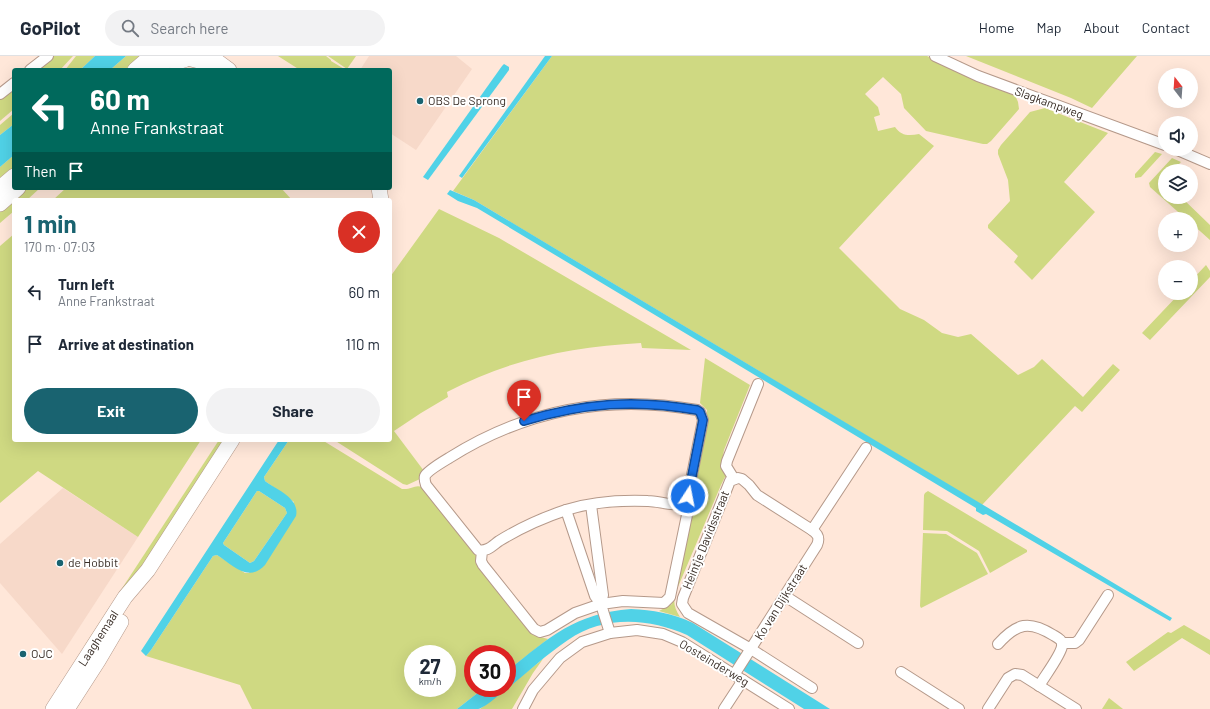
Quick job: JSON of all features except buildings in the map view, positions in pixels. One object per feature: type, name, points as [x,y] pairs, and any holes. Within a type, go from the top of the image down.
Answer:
[{"type":"street","points":[[33,68],[48,56]]},
{"type":"street","points":[[137,68],[151,56]]},
{"type":"street","points":[[210,56],[226,68]]},
{"type":"street","name":"Slagkampweg","points":[[935,56],[978,76],[1158,142]]},
{"type":"street","points":[[155,68],[166,58],[179,61],[190,57],[210,68]]},
{"type":"street","points":[[0,94],[12,85]]},
{"type":"street","points":[[1191,156],[1210,164]]},
{"type":"street","points":[[0,188],[12,178]]},
{"type":"street","points":[[0,204],[16,190]]},
{"type":"street","name":"Heintje Davidsstraat","points":[[734,479],[726,466],[727,461],[758,384]]},
{"type":"street","points":[[617,404],[673,405],[697,410],[700,412],[703,420],[688,496],[684,503],[678,505],[631,500],[591,504],[566,510],[521,528],[487,550],[482,551],[474,548],[426,485],[425,476],[427,473],[464,449],[501,430],[524,421],[572,409],[617,404]]},
{"type":"street","name":"Laaghemaal","points":[[67,709],[106,648],[133,601],[148,570],[231,442]]},
{"type":"street","points":[[812,530],[866,448]]},
{"type":"street","name":"Heintje Davidsstraat","points":[[749,652],[688,613],[682,604],[683,598],[730,481],[734,479],[742,479],[749,484],[757,495],[812,530]]},
{"type":"street","points":[[482,551],[481,561],[483,565],[534,629],[540,632],[547,630],[575,613],[623,601],[664,603],[671,594],[687,515],[684,503]]},
{"type":"street","points":[[591,504],[603,595],[602,607]]},
{"type":"street","points":[[566,510],[595,596],[602,607],[610,633]]},
{"type":"street","name":"Ko van Dijkstraat","points":[[724,709],[749,652],[817,545],[819,538],[812,530]]},
{"type":"street","name":"Laaghemaal","points":[[53,709],[125,597],[148,570]]},
{"type":"street","points":[[1062,644],[1075,643],[1079,640],[1108,595]]},
{"type":"street","points":[[785,596],[858,643]]},
{"type":"street","points":[[998,644],[1012,631],[1030,625],[1042,628],[1057,637],[1062,644]]},
{"type":"street","name":"Oosteinderweg","points":[[523,709],[533,690],[560,658],[582,642],[610,633],[637,630],[663,634],[682,642],[738,675],[789,709]]},
{"type":"street","points":[[1039,686],[1060,651],[1062,644]]},
{"type":"street","points":[[749,652],[812,688]]},
{"type":"street","points":[[901,672],[959,709]]},
{"type":"street","points":[[988,709],[1011,675],[1019,674],[1076,709]]},
{"type":"shaded area","name":"OBS De Sprong","points":[[369,56],[456,56],[472,69],[416,150],[392,134],[392,68],[361,68]]},
{"type":"shaded area","name":"de Hobbit","points":[[63,488],[138,537],[62,654],[0,583],[0,544]]},
{"type":"green space","points":[[54,56],[73,56],[62,68],[39,68]]},
{"type":"green space","points":[[76,56],[95,56],[82,68],[67,68]]},
{"type":"green space","points":[[126,56],[143,56],[132,68],[112,68]]},
{"type":"green space","points":[[278,56],[326,56],[343,68],[297,68]]},
{"type":"green space","points":[[328,56],[356,56],[348,68]]},
{"type":"green space","points":[[552,56],[927,56],[987,84],[1015,95],[1019,109],[991,141],[987,144],[983,144],[926,131],[904,108],[901,94],[883,77],[865,94],[878,107],[880,115],[874,117],[878,131],[895,127],[897,130],[906,135],[919,134],[934,146],[839,248],[900,309],[924,320],[942,333],[958,337],[971,334],[1018,375],[1034,367],[1042,359],[1083,397],[1113,364],[1120,370],[1082,412],[1075,406],[982,505],[474,200],[453,191]]},
{"type":"green space","points":[[966,56],[1137,56],[1092,108],[1071,98]]},
{"type":"green space","points":[[12,89],[12,111],[0,121],[0,98]]},
{"type":"green space","points":[[1045,108],[1108,133],[1064,182],[1095,212],[1032,280],[1014,262],[1018,256],[988,228],[988,225],[1010,201],[1008,180],[998,154],[998,150],[1030,112]]},
{"type":"green space","points":[[12,115],[12,126],[0,135],[0,125]]},
{"type":"green space","points":[[1155,152],[1158,153],[1158,156],[1160,156],[1141,177],[1135,178],[1135,174]]},
{"type":"green space","points":[[12,157],[12,173],[0,184],[0,167]]},
{"type":"green space","points":[[1172,158],[1181,162],[1179,164],[1166,164]]},
{"type":"green space","points":[[1158,173],[1158,194],[1150,187],[1149,183]]},
{"type":"green space","points":[[22,190],[38,190],[29,198],[13,198]]},
{"type":"green space","points":[[64,190],[283,190],[290,198],[55,198]]},
{"type":"green space","points":[[12,198],[12,213],[0,223],[0,209]]},
{"type":"green space","points":[[1169,204],[1188,204],[1197,212],[1178,212]]},
{"type":"green space","points":[[439,209],[499,238],[691,350],[642,348],[641,343],[565,352],[518,363],[494,371],[447,392],[448,397],[394,431],[424,471],[420,479],[407,485],[403,484],[337,442],[392,442],[392,274]]},
{"type":"green space","points":[[1198,213],[1210,225],[1210,240],[1198,229]]},
{"type":"green space","points":[[12,236],[12,442],[200,442],[138,537],[38,471],[0,503],[0,246]]},
{"type":"green space","points":[[1206,265],[1210,271],[1210,277],[1198,290],[1198,274]]},
{"type":"green space","points":[[1173,300],[1188,300],[1150,340],[1142,333]]},
{"type":"green space","points":[[705,358],[750,385],[724,450],[723,464],[728,476],[725,477],[721,485],[675,594],[675,606],[680,617],[659,611],[672,604],[689,504],[693,499],[707,410],[700,403]]},
{"type":"green space","points":[[218,442],[225,442],[90,649],[85,645]]},
{"type":"green space","points":[[288,442],[325,442],[402,489],[417,486],[422,487],[476,554],[480,569],[530,632],[533,635],[548,639],[516,664],[516,645],[464,645],[464,697],[472,697],[457,709],[252,709],[240,685],[146,656],[213,556],[217,555],[245,573],[249,573],[294,502],[265,481],[264,477]]},
{"type":"green space","points":[[257,491],[285,508],[287,513],[254,561],[250,563],[223,543]]},
{"type":"green space","points":[[928,491],[1027,550],[1027,552],[990,573],[979,551],[947,531],[923,530],[924,495]]},
{"type":"green space","points":[[923,533],[946,534],[977,553],[988,574],[921,608]]},
{"type":"green space","points":[[1184,625],[1210,640],[1210,655],[1182,638],[1134,671],[1126,662],[1168,632],[1171,633]]},
{"type":"green space","points":[[543,659],[512,709],[480,709],[495,697],[516,697],[516,680]]},
{"type":"green space","points":[[1109,698],[1123,709],[1102,709]]},
{"type":"water","points":[[95,56],[126,56],[112,68],[82,68]]},
{"type":"water","points":[[545,56],[552,56],[462,178],[459,176]]},
{"type":"water","points":[[504,64],[509,67],[509,70],[428,180],[423,177],[502,66]]},
{"type":"water","points":[[12,126],[12,157],[0,167],[0,135]]},
{"type":"water","points":[[450,190],[474,200],[1172,618],[1170,621],[986,514],[983,515],[976,511],[976,508],[477,208],[458,201],[447,194]]},
{"type":"water","points":[[278,442],[288,442],[264,477],[265,481],[291,499],[295,504],[296,516],[265,565],[259,570],[247,572],[235,567],[217,555],[213,556],[146,656],[141,651]],"holes":[[[257,491],[285,508],[287,513],[254,561],[250,563],[224,545],[223,543]]]},
{"type":"water","points":[[631,609],[647,610],[678,617],[693,623],[830,709],[804,709],[687,635],[657,625],[642,623],[611,623],[596,626],[582,632],[553,651],[516,681],[516,664],[536,648],[564,629],[578,622],[611,611]]},
{"type":"water","points":[[472,697],[497,697],[485,706],[478,709],[457,709]]},
{"type":"place","name":"OBS De Sprong","points":[[420,101]]},
{"type":"place","name":"de Hobbit","points":[[60,563]]},
{"type":"place","name":"OJC","points":[[23,654]]},
{"type":"route","points":[[524,421],[572,409],[596,405],[624,403],[673,405],[697,410],[700,412],[703,420],[688,496]]}]
